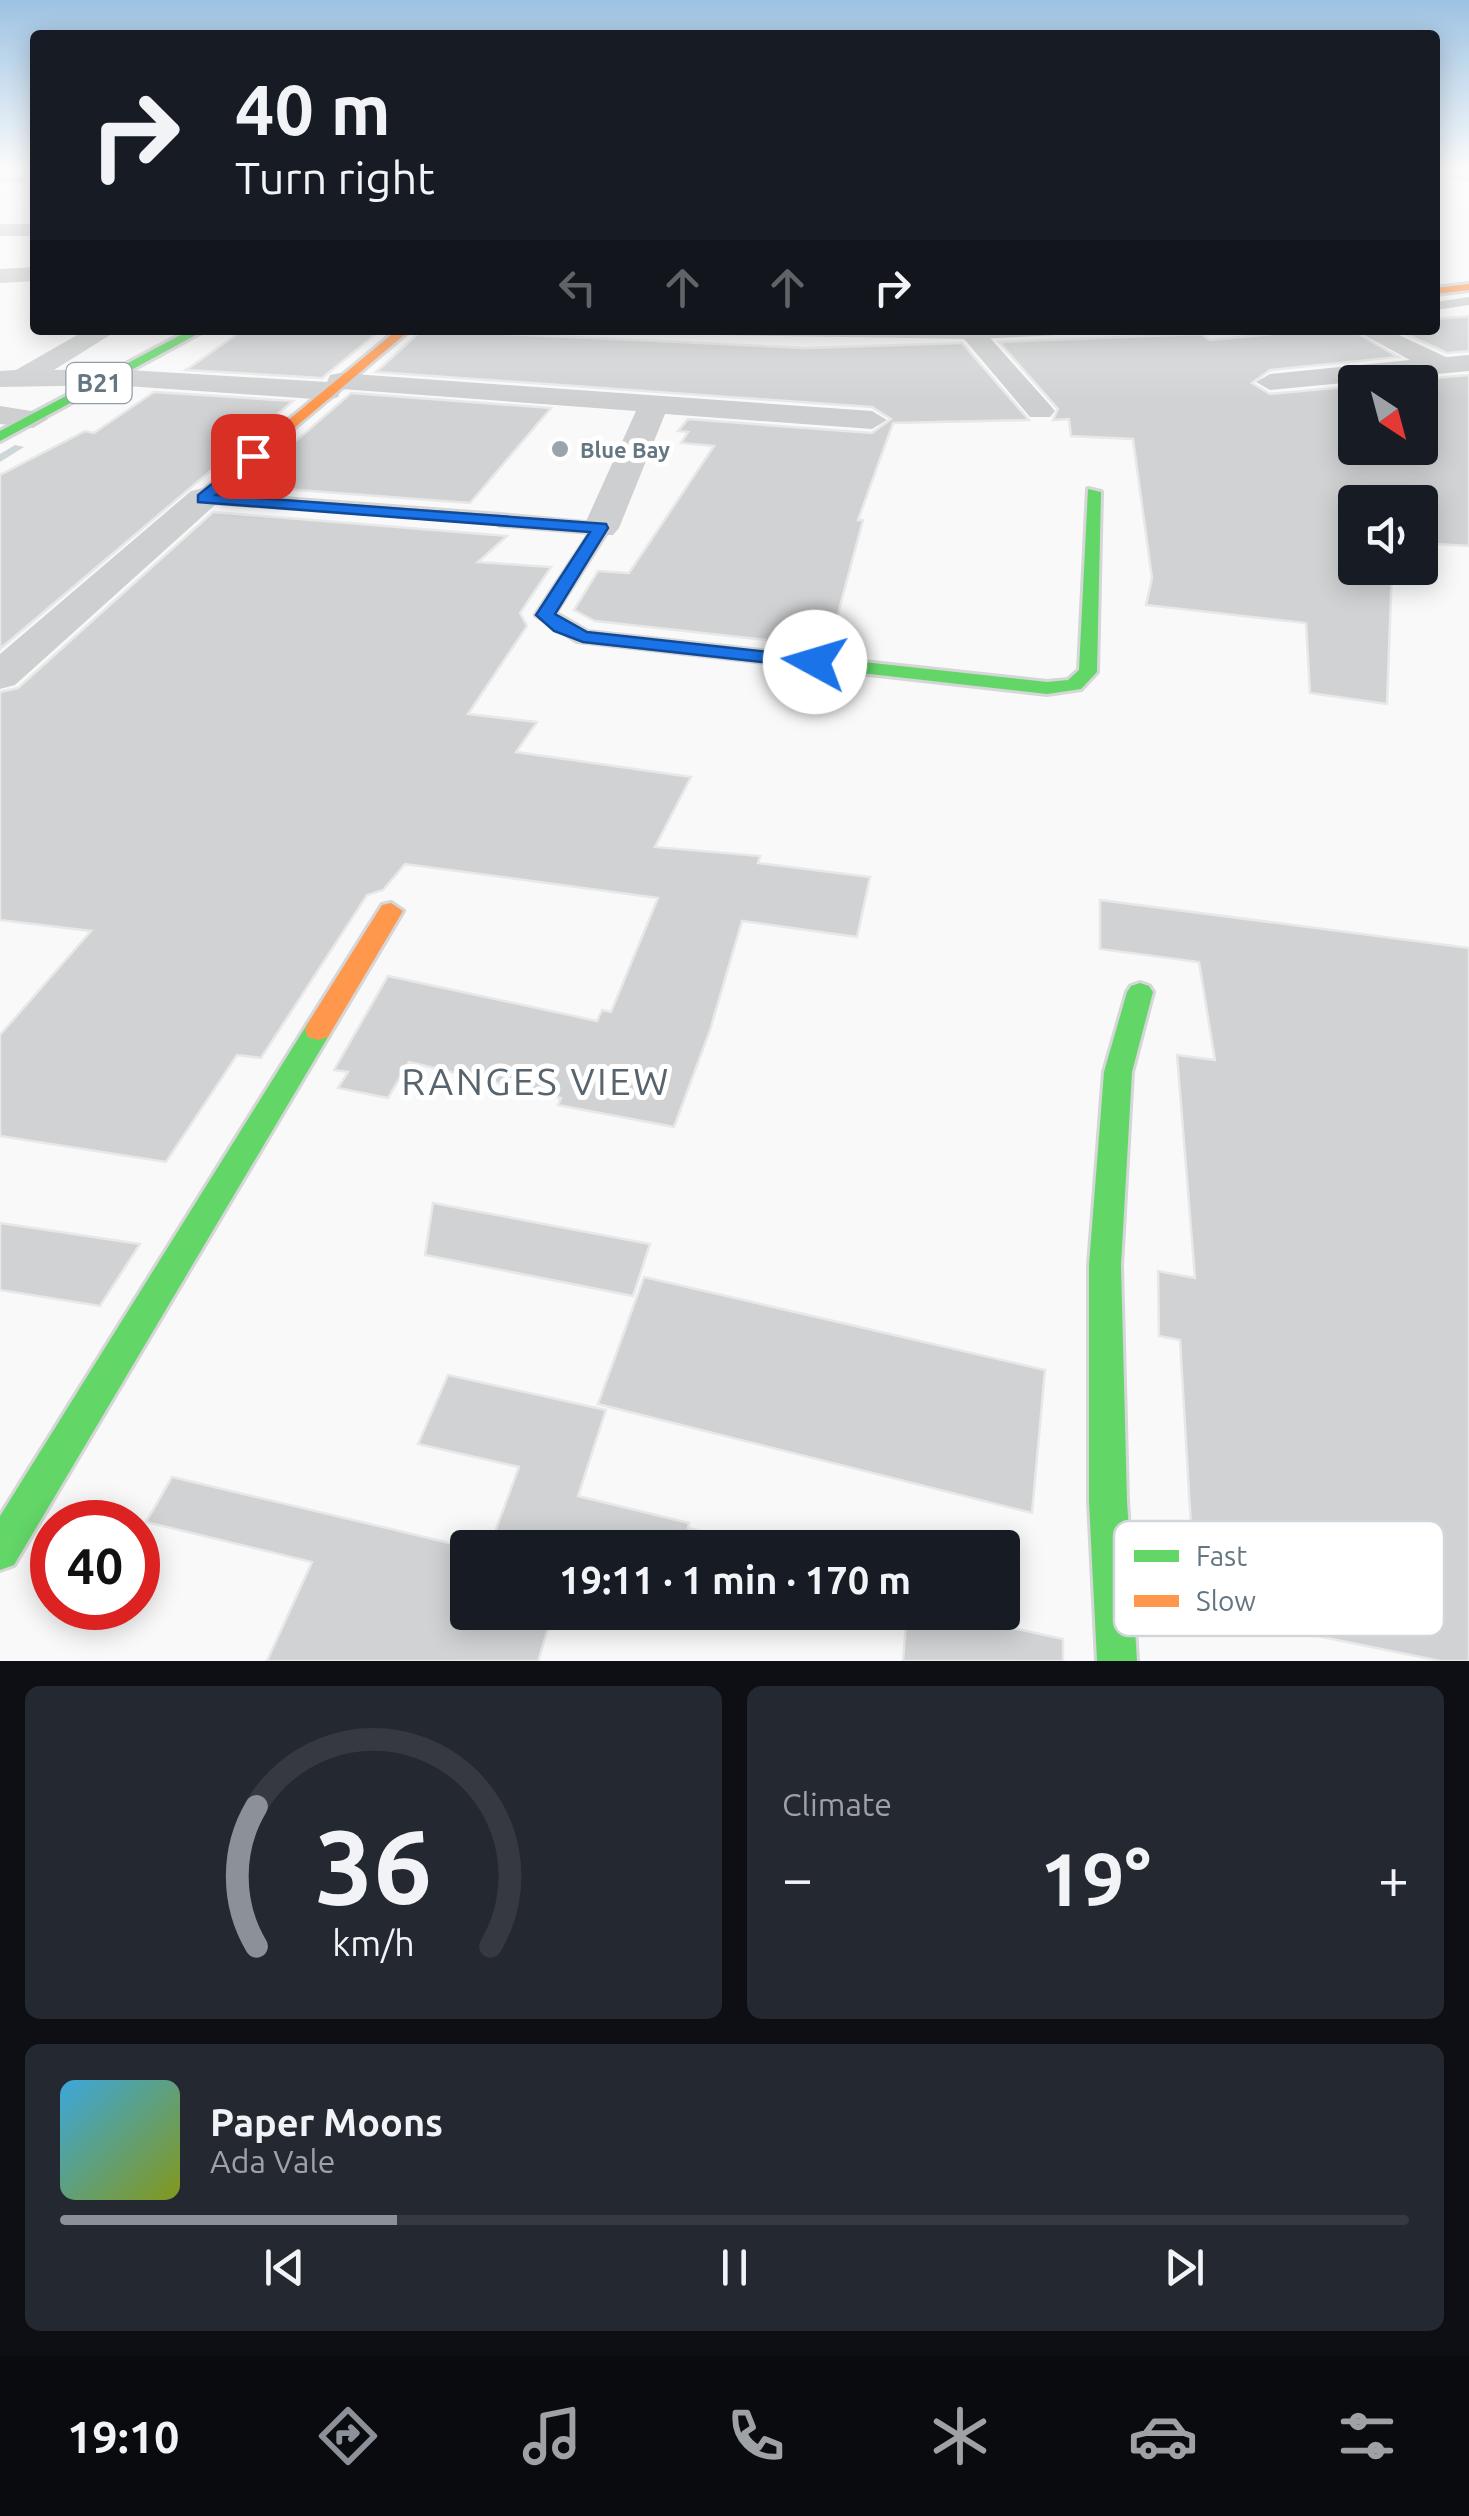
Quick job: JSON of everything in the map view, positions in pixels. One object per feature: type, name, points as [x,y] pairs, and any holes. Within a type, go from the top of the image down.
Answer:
[{"type":"main road","points":[[1440,291],[1469,287]]},
{"type":"main road","name":"B21","points":[[0,437],[190,335]]},
{"type":"main road","points":[[203,498],[398,335]]},
{"type":"main road","points":[[203,498],[600,528],[545,615],[583,637],[1046,688],[1074,685],[1088,672],[1093,492]]},
{"type":"main road","points":[[0,1551],[391,911]]},
{"type":"main road","points":[[1114,1608],[1108,1501],[1105,1264],[1118,1072],[1140,992]]},
{"type":"main road","points":[[1116,1636],[1117,1661]]},
{"type":"street","points":[[0,276],[30,274]]},
{"type":"street","points":[[7,382],[96,335]]},
{"type":"street","points":[[974,335],[1040,412]]},
{"type":"street","points":[[1381,335],[1456,365]]},
{"type":"street","points":[[1270,382],[1456,365]]},
{"type":"street","points":[[7,382],[112,376],[655,402],[872,420]]},
{"type":"street","points":[[600,528],[655,402]]},
{"type":"street","points":[[0,416],[32,418]]},
{"type":"street","points":[[0,676],[203,498]]},
{"type":"lane","points":[[1440,305],[1469,301]]},
{"type":"building","points":[[1469,316],[1469,351],[1447,353],[1408,335],[1440,335],[1440,319]]},
{"type":"building","points":[[236,335],[375,335],[322,378],[186,370]]},
{"type":"building","points":[[417,335],[529,335],[806,348],[962,343],[1029,420],[893,423],[858,520],[863,520],[829,647],[595,621],[574,610],[598,571],[629,573],[714,446],[681,443],[688,432],[678,431],[688,419],[872,433],[891,419],[872,407],[376,372]]},
{"type":"building","points":[[1202,335],[1210,340],[1262,335],[1361,335],[1398,357],[1270,370],[1252,383],[1270,394],[1338,388],[1338,465],[1438,465],[1438,378],[1469,375],[1469,546],[1438,544],[1438,485],[1338,485],[1338,585],[1391,585],[1387,704],[1310,693],[1306,623],[1146,605],[1152,578],[1133,439],[1071,436],[1069,419],[1053,420],[1058,409],[999,342]]},
{"type":"building","points":[[154,392],[293,401],[0,649],[0,475],[85,431],[94,433]]},
{"type":"building","points":[[351,393],[551,408],[470,503],[244,486]]},
{"type":"building","points":[[213,512],[507,536],[478,562],[551,567],[520,613],[527,626],[468,714],[537,722],[516,752],[691,777],[655,847],[760,856],[758,863],[870,877],[857,937],[742,921],[710,1030],[674,1127],[558,1105],[561,1098],[409,1062],[388,1098],[338,1088],[348,1072],[334,1070],[388,976],[597,1021],[602,1010],[611,1012],[658,898],[405,864],[383,890],[367,895],[261,1058],[237,1055],[166,1162],[0,1136],[0,1035],[91,931],[0,920],[0,692],[18,688]]},
{"type":"building","points":[[1100,900],[1469,948],[1469,1661],[1440,1661],[1318,1636],[1444,1636],[1444,1521],[1191,1521],[1180,1340],[1159,1336],[1158,1271],[1195,1278],[1177,1055],[1215,1060],[1199,962],[1100,949]]},
{"type":"building","points":[[433,1203],[650,1244],[633,1296],[425,1255]]},
{"type":"building","points":[[0,1223],[140,1244],[100,1306],[0,1290]]},
{"type":"building","points":[[644,1277],[1045,1370],[1032,1513],[598,1404]]},
{"type":"building","points":[[448,1375],[606,1410],[578,1496],[689,1523],[688,1528],[696,1530],[496,1530],[519,1467],[418,1444]]},
{"type":"building","points":[[172,1477],[450,1543],[450,1630],[547,1630],[538,1661],[267,1661],[312,1562],[160,1525],[159,1500]]},
{"type":"building","points":[[906,1630],[1020,1630],[1063,1639],[1063,1661],[903,1661]]},
{"type":"waterway","points":[[0,459],[19,447]]},
{"type":"traffic: fast","points":[[0,437],[190,335]]},
{"type":"traffic: fast","points":[[500,520],[601,528],[545,615],[583,637],[1047,688],[1074,685],[1088,672],[1093,492]]},
{"type":"traffic: fast","points":[[1114,1608],[1108,1501],[1105,1265],[1118,1072],[1140,992]]},
{"type":"traffic: fast","points":[[0,1551],[318,1030]]},
{"type":"traffic: fast","points":[[1116,1636],[1117,1661]]},
{"type":"traffic: slow","points":[[1440,290],[1469,287]]},
{"type":"traffic: slow","points":[[398,335],[203,498],[500,520]]},
{"type":"traffic: slow","points":[[318,1030],[391,911]]},
{"type":"place","name":"Blue Bay","points":[[560,449]]},
{"type":"district","name":"RANGES VIEW","points":[[536,1081]]},
{"type":"route","points":[[253,456],[203,498],[600,528],[545,615],[560,627],[583,637],[815,662]]}]
